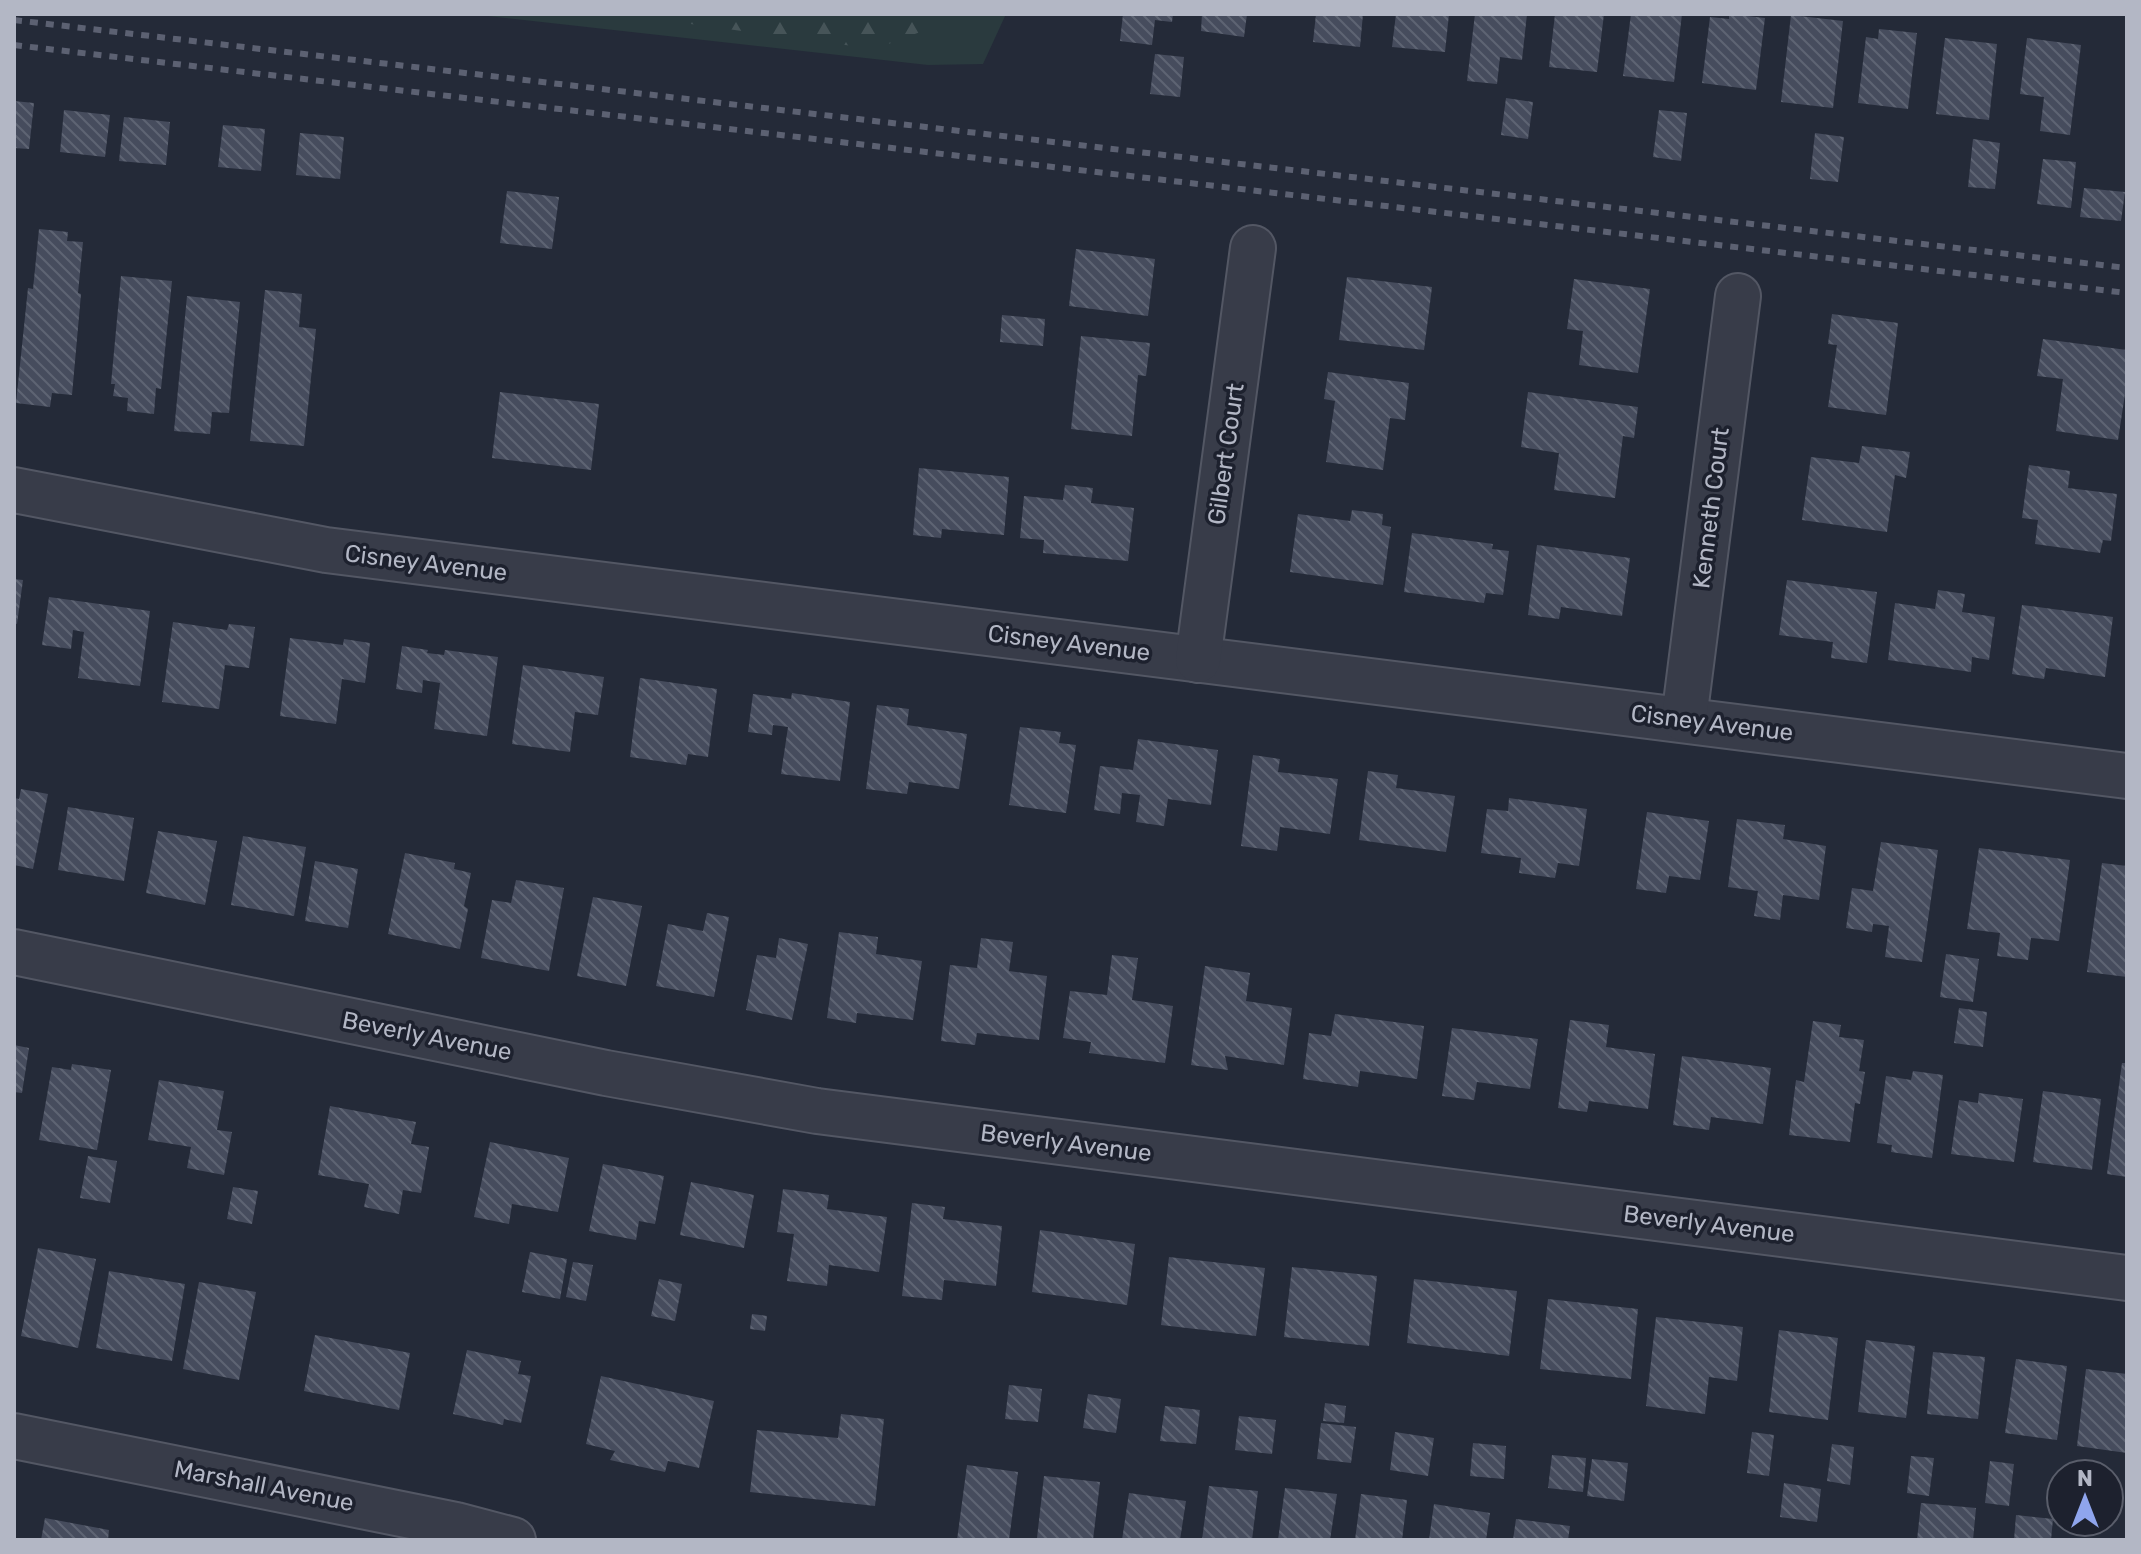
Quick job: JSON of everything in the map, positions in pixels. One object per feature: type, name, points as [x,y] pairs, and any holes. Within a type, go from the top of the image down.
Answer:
[{"type":"street","name":"Gilbert Court","points":[[1198,660],[1253,248]]},
{"type":"street","name":"Kenneth Court","points":[[1684,719],[1738,296]]},
{"type":"street","name":"Cisney Avenue","points":[[14,490],[326,550],[2127,776]]},
{"type":"street","name":"Beverly Avenue","points":[[14,952],[606,1073],[817,1111],[2127,1278]]},
{"type":"street","name":"Marshall Avenue","points":[[14,1436],[455,1532],[513,1540]]},
{"type":"green space","points":[[470,14],[1006,14],[983,64],[928,65]]},
{"type":"green space","points":[[617,14],[968,14],[875,49]]},
{"type":"building","points":[[1123,14],[1173,14],[1172,22],[1155,20],[1152,45],[1120,41]]},
{"type":"building","points":[[1202,14],[1247,14],[1244,37],[1201,31]]},
{"type":"building","points":[[1316,14],[1363,14],[1360,47],[1313,42]]},
{"type":"building","points":[[1396,14],[1449,14],[1445,52],[1392,47]]},
{"type":"building","points":[[1475,14],[1527,14],[1522,60],[1500,57],[1497,84],[1467,81]]},
{"type":"building","points":[[1555,14],[1604,14],[1597,72],[1549,67]]},
{"type":"building","points":[[1631,14],[1682,14],[1674,82],[1623,76]]},
{"type":"building","points":[[1729,14],[1765,18],[1756,90],[1702,83],[1710,17],[1729,19]]},
{"type":"building","points":[[1791,15],[1843,21],[1833,108],[1781,102]]},
{"type":"building","points":[[1879,29],[1917,33],[1908,109],[1858,103],[1866,37],[1878,39]]},
{"type":"building","points":[[1945,38],[1997,44],[1989,120],[1936,114]]},
{"type":"building","points":[[2027,38],[2081,45],[2070,135],[2040,131],[2044,97],[2020,94]]},
{"type":"building","points":[[1155,54],[1184,57],[1180,97],[1150,94]]},
{"type":"building","points":[[1506,98],[1533,102],[1528,139],[1501,135]]},
{"type":"building","points":[[14,101],[34,103],[29,149],[14,148]]},
{"type":"building","points":[[64,110],[110,115],[105,157],[60,152]]},
{"type":"building","points":[[1659,110],[1687,113],[1681,161],[1653,157]]},
{"type":"building","points":[[124,117],[170,122],[166,165],[119,161]]},
{"type":"building","points":[[223,125],[265,129],[261,171],[218,167]]},
{"type":"building","points":[[300,133],[344,137],[340,179],[296,175]]},
{"type":"building","points":[[1815,133],[1844,137],[1838,182],[1810,179]]},
{"type":"building","points":[[1973,139],[2000,143],[1995,189],[1968,187]]},
{"type":"building","points":[[2043,159],[2076,162],[2071,208],[2037,204]]},
{"type":"building","points":[[2084,188],[2125,192],[2121,221],[2080,217]]},
{"type":"building","points":[[507,191],[559,197],[552,249],[500,243]]},
{"type":"building","points":[[39,229],[68,232],[67,241],[83,242],[72,395],[52,393],[50,407],[16,403],[28,288],[33,289]]},
{"type":"building","points":[[1076,249],[1155,259],[1148,316],[1069,306]]},
{"type":"building","points":[[121,276],[172,281],[161,389],[156,388],[154,414],[127,411],[128,398],[113,396],[115,384],[111,384]]},
{"type":"building","points":[[1347,277],[1432,287],[1424,350],[1339,340]]},
{"type":"building","points":[[1574,279],[1650,289],[1638,373],[1579,365],[1583,331],[1567,329]]},
{"type":"building","points":[[265,290],[302,294],[299,327],[316,329],[304,446],[250,441]]},
{"type":"building","points":[[187,296],[240,302],[229,413],[212,412],[210,434],[174,431]]},
{"type":"building","points":[[1832,314],[1898,323],[1886,415],[1828,407],[1837,345],[1828,344]]},
{"type":"building","points":[[1002,315],[1045,319],[1043,346],[1000,342]]},
{"type":"building","points":[[1081,336],[1150,343],[1146,376],[1138,375],[1132,436],[1071,429]]},
{"type":"building","points":[[2043,339],[2127,350],[2127,381],[2118,440],[2056,431],[2063,379],[2037,376]]},
{"type":"building","points":[[1328,372],[1409,383],[1405,420],[1390,418],[1383,470],[1326,462],[1335,401],[1324,399]]},
{"type":"building","points":[[500,392],[599,404],[591,470],[492,458]]},
{"type":"building","points":[[1528,392],[1638,407],[1634,438],[1623,436],[1615,498],[1554,490],[1559,453],[1521,447]]},
{"type":"building","points":[[1862,446],[1910,452],[1906,478],[1895,475],[1887,532],[1802,520],[1811,457],[1859,463]]},
{"type":"building","points":[[2029,465],[2070,471],[2068,488],[2117,494],[2111,541],[2103,540],[2100,553],[2035,544],[2038,520],[2022,518]]},
{"type":"building","points":[[919,468],[1009,477],[1004,535],[942,529],[941,538],[913,535]]},
{"type":"building","points":[[1065,485],[1093,488],[1091,503],[1134,508],[1128,561],[1043,553],[1044,540],[1020,538],[1024,496],[1063,500]]},
{"type":"building","points":[[1352,510],[1383,514],[1382,525],[1391,527],[1383,585],[1290,572],[1298,514],[1350,521]]},
{"type":"building","points":[[1412,533],[1493,544],[1492,549],[1509,551],[1503,595],[1486,593],[1484,603],[1404,592]]},
{"type":"building","points":[[1537,545],[1630,558],[1622,616],[1561,607],[1559,619],[1528,615]]},
{"type":"building","points":[[14,579],[23,580],[17,624],[14,623]]},
{"type":"building","points":[[1787,580],[1877,592],[1867,663],[1831,658],[1833,642],[1779,635]]},
{"type":"building","points":[[1938,590],[1965,594],[1962,612],[1995,617],[1989,660],[1972,657],[1971,672],[1888,660],[1895,603],[1935,609]]},
{"type":"building","points":[[49,597],[150,611],[140,686],[78,678],[84,632],[73,630],[71,649],[42,645]]},
{"type":"building","points":[[2022,605],[2113,617],[2105,677],[2046,668],[2044,679],[2012,674]]},
{"type":"building","points":[[173,622],[227,630],[229,624],[255,627],[249,668],[225,665],[219,709],[162,702]]},
{"type":"building","points":[[290,638],[343,645],[344,639],[370,643],[365,683],[342,679],[336,724],[280,716]]},
{"type":"building","points":[[402,646],[444,655],[445,650],[498,657],[487,736],[434,729],[440,683],[423,680],[422,693],[396,689]]},
{"type":"building","points":[[523,665],[604,677],[598,715],[575,712],[570,752],[512,744]]},
{"type":"building","points":[[640,678],[717,689],[708,757],[688,754],[686,765],[630,757]]},
{"type":"building","points":[[792,693],[850,702],[840,781],[781,774],[788,727],[773,725],[772,735],[748,732],[753,694],[791,699]]},
{"type":"building","points":[[877,705],[909,709],[907,725],[967,734],[959,789],[909,782],[907,794],[866,789]]},
{"type":"building","points":[[1020,727],[1061,732],[1059,743],[1076,745],[1066,813],[1009,805]]},
{"type":"building","points":[[1138,739],[1218,750],[1211,805],[1168,799],[1164,826],[1136,822],[1140,795],[1122,793],[1120,814],[1094,810],[1100,766],[1133,770]]},
{"type":"building","points":[[1253,755],[1280,759],[1278,772],[1338,779],[1330,834],[1280,827],[1277,851],[1241,846]]},
{"type":"building","points":[[1368,771],[1398,775],[1396,788],[1455,796],[1446,852],[1359,840]]},
{"type":"building","points":[[21,789],[48,794],[33,869],[14,865],[14,798],[19,799]]},
{"type":"building","points":[[1509,798],[1587,809],[1579,866],[1558,863],[1555,878],[1519,873],[1521,858],[1481,853],[1487,809],[1508,811]]},
{"type":"building","points":[[68,807],[134,818],[124,881],[58,870]]},
{"type":"building","points":[[1647,812],[1709,821],[1700,880],[1669,876],[1666,893],[1636,889]]},
{"type":"building","points":[[1737,819],[1785,825],[1783,839],[1826,846],[1819,900],[1783,895],[1780,920],[1754,916],[1758,891],[1728,887]]},
{"type":"building","points":[[158,831],[217,841],[205,905],[146,893]]},
{"type":"building","points":[[243,836],[306,847],[294,916],[231,905]]},
{"type":"building","points":[[1881,842],[1938,850],[1922,962],[1885,957],[1889,926],[1873,924],[1872,932],[1846,928],[1852,888],[1873,891]]},
{"type":"building","points":[[1979,848],[2070,860],[2059,941],[2031,938],[2028,960],[1997,956],[2000,933],[1967,929]]},
{"type":"building","points":[[405,853],[455,863],[454,869],[471,873],[460,949],[388,934]]},
{"type":"building","points":[[315,861],[358,869],[348,928],[305,921]]},
{"type":"building","points":[[2102,863],[2127,866],[2127,977],[2087,972]]},
{"type":"building","points":[[516,880],[564,888],[549,971],[481,958],[492,900],[511,903]]},
{"type":"building","points":[[593,897],[642,906],[626,986],[577,976]]},
{"type":"building","points":[[707,913],[729,917],[714,997],[656,986],[668,924],[703,931]]},
{"type":"building","points":[[839,932],[878,937],[876,954],[922,961],[913,1020],[857,1013],[856,1023],[827,1018]]},
{"type":"building","points":[[779,938],[808,944],[792,1020],[746,1010],[757,955],[776,958]]},
{"type":"building","points":[[981,938],[1013,942],[1009,971],[1047,976],[1039,1040],[977,1033],[975,1045],[941,1041],[950,965],[977,968]]},
{"type":"building","points":[[1946,954],[1979,959],[1973,1002],[1940,997]]},
{"type":"building","points":[[1112,955],[1138,958],[1132,1000],[1173,1006],[1165,1063],[1089,1053],[1091,1042],[1063,1038],[1070,991],[1107,995]]},
{"type":"building","points":[[1205,966],[1250,973],[1246,1001],[1292,1008],[1284,1065],[1225,1056],[1228,1070],[1191,1065]]},
{"type":"building","points":[[1959,1008],[1987,1012],[1983,1047],[1954,1043]]},
{"type":"building","points":[[1335,1014],[1424,1026],[1417,1079],[1360,1071],[1358,1087],[1303,1079],[1309,1033],[1331,1036]]},
{"type":"building","points":[[1570,1020],[1609,1025],[1606,1047],[1655,1054],[1648,1109],[1589,1101],[1587,1112],[1558,1108]]},
{"type":"building","points":[[1813,1021],[1841,1025],[1839,1037],[1864,1040],[1859,1071],[1865,1072],[1860,1104],[1855,1103],[1850,1142],[1789,1135],[1796,1080],[1804,1082]]},
{"type":"building","points":[[1452,1028],[1538,1039],[1530,1089],[1477,1082],[1474,1100],[1442,1096]]},
{"type":"building","points":[[14,1045],[29,1048],[22,1093],[14,1092]]},
{"type":"building","points":[[1682,1056],[1771,1068],[1763,1124],[1711,1117],[1709,1130],[1673,1125]]},
{"type":"building","points":[[2122,1063],[2127,1063],[2127,1177],[2107,1174]]},
{"type":"building","points":[[72,1064],[111,1070],[97,1150],[39,1140],[52,1067],[71,1070]]},
{"type":"building","points":[[1913,1071],[1943,1075],[1932,1158],[1891,1152],[1892,1145],[1877,1143],[1886,1076],[1911,1080]]},
{"type":"building","points":[[159,1080],[224,1091],[217,1130],[232,1132],[224,1175],[187,1168],[191,1147],[148,1140]]},
{"type":"building","points":[[2043,1091],[2101,1099],[2092,1170],[2033,1162]]},
{"type":"building","points":[[1979,1093],[2023,1099],[2014,1162],[1951,1154],[1959,1100],[1978,1103]]},
{"type":"building","points":[[330,1106],[416,1122],[411,1144],[429,1147],[421,1193],[403,1190],[399,1214],[364,1207],[369,1184],[318,1175]]},
{"type":"building","points":[[490,1142],[569,1158],[558,1212],[512,1204],[509,1224],[474,1217]]},
{"type":"building","points":[[88,1156],[117,1161],[110,1203],[80,1198]]},
{"type":"building","points":[[603,1164],[664,1176],[655,1224],[639,1221],[636,1240],[589,1231]]},
{"type":"building","points":[[691,1182],[754,1195],[744,1248],[680,1235]]},
{"type":"building","points":[[233,1187],[258,1191],[252,1224],[227,1219]]},
{"type":"building","points":[[783,1189],[829,1195],[827,1209],[887,1217],[879,1272],[829,1265],[827,1286],[787,1281],[794,1234],[777,1232]]},
{"type":"building","points":[[912,1203],[945,1207],[943,1219],[1002,1226],[996,1286],[944,1280],[942,1300],[902,1296]]},
{"type":"building","points":[[1040,1230],[1135,1244],[1127,1305],[1032,1292]]},
{"type":"building","points":[[38,1248],[96,1259],[78,1348],[21,1336]]},
{"type":"building","points":[[530,1252],[567,1259],[560,1299],[522,1292]]},
{"type":"building","points":[[1169,1257],[1265,1268],[1256,1336],[1161,1325]]},
{"type":"building","points":[[573,1262],[593,1265],[586,1301],[566,1297]]},
{"type":"building","points":[[1292,1267],[1377,1276],[1369,1346],[1284,1337]]},
{"type":"building","points":[[109,1271],[185,1284],[172,1361],[96,1348]]},
{"type":"building","points":[[659,1279],[682,1284],[675,1321],[651,1316]]},
{"type":"building","points":[[1414,1279],[1517,1291],[1509,1356],[1407,1343]]},
{"type":"building","points":[[199,1282],[256,1292],[239,1380],[183,1369]]},
{"type":"building","points":[[1548,1299],[1638,1309],[1631,1379],[1540,1369]]},
{"type":"building","points":[[752,1314],[767,1316],[765,1331],[750,1329]]},
{"type":"building","points":[[1656,1317],[1743,1327],[1737,1381],[1709,1377],[1705,1414],[1646,1406]]},
{"type":"building","points":[[1779,1330],[1838,1338],[1828,1420],[1769,1412]]},
{"type":"building","points":[[315,1335],[410,1353],[399,1410],[304,1391]]},
{"type":"building","points":[[1866,1340],[1915,1346],[1906,1418],[1858,1412]]},
{"type":"building","points":[[467,1350],[521,1361],[518,1374],[531,1376],[521,1423],[504,1419],[503,1425],[453,1414]]},
{"type":"building","points":[[1933,1352],[1985,1357],[1978,1419],[1927,1414]]},
{"type":"building","points":[[2016,1359],[2067,1366],[2057,1440],[2005,1433]]},
{"type":"building","points":[[2086,1369],[2127,1374],[2127,1453],[2077,1446]]},
{"type":"building","points":[[601,1376],[714,1401],[699,1468],[668,1461],[665,1472],[610,1460],[615,1451],[586,1444]]},
{"type":"building","points":[[1009,1385],[1042,1389],[1038,1422],[1005,1419]]},
{"type":"building","points":[[1088,1394],[1121,1399],[1116,1433],[1083,1428]]},
{"type":"building","points":[[1325,1403],[1346,1406],[1344,1423],[1323,1421]]},
{"type":"building","points":[[1165,1406],[1200,1410],[1196,1444],[1160,1441]]},
{"type":"building","points":[[841,1414],[884,1419],[875,1506],[750,1492],[757,1430],[838,1438]]},
{"type":"building","points":[[1239,1416],[1276,1420],[1272,1454],[1235,1450]]},
{"type":"building","points":[[1321,1423],[1356,1427],[1351,1463],[1317,1459]]},
{"type":"building","points":[[1395,1432],[1434,1438],[1428,1476],[1390,1470]]},
{"type":"building","points":[[1752,1432],[1774,1435],[1769,1476],[1747,1473]]},
{"type":"building","points":[[1473,1443],[1506,1446],[1504,1479],[1470,1476]]},
{"type":"building","points":[[1832,1444],[1854,1447],[1850,1485],[1827,1481]]},
{"type":"building","points":[[1552,1455],[1586,1458],[1583,1492],[1548,1488]]},
{"type":"building","points":[[1911,1456],[1934,1458],[1929,1496],[1907,1493]]},
{"type":"building","points":[[1592,1459],[1628,1463],[1624,1501],[1587,1496]]},
{"type":"building","points":[[1990,1461],[2014,1464],[2009,1506],[1985,1503]]},
{"type":"building","points":[[967,1465],[1018,1472],[1009,1540],[957,1540]]},
{"type":"building","points":[[1044,1476],[1100,1482],[1093,1540],[1037,1538]]},
{"type":"building","points":[[1784,1483],[1821,1489],[1817,1522],[1780,1517]]},
{"type":"building","points":[[1209,1486],[1258,1491],[1252,1540],[1202,1540]]},
{"type":"building","points":[[1285,1488],[1337,1494],[1330,1540],[1278,1540]]},
{"type":"building","points":[[1129,1493],[1186,1501],[1180,1540],[1122,1540]]},
{"type":"building","points":[[1361,1494],[1407,1500],[1402,1540],[1355,1540]]},
{"type":"building","points":[[1921,1503],[1976,1508],[1973,1540],[1917,1540]]},
{"type":"building","points":[[1434,1504],[1490,1513],[1486,1540],[1429,1540]]},
{"type":"building","points":[[2016,1515],[2045,1518],[2045,1538],[2051,1540],[2014,1540]]},
{"type":"building","points":[[45,1518],[109,1530],[108,1540],[41,1540]]},
{"type":"building","points":[[1516,1519],[1570,1526],[1568,1540],[1513,1540]]},
{"type":"railway","points":[[14,20],[2127,268]]},
{"type":"railway","points":[[14,45],[2127,293]]}]
